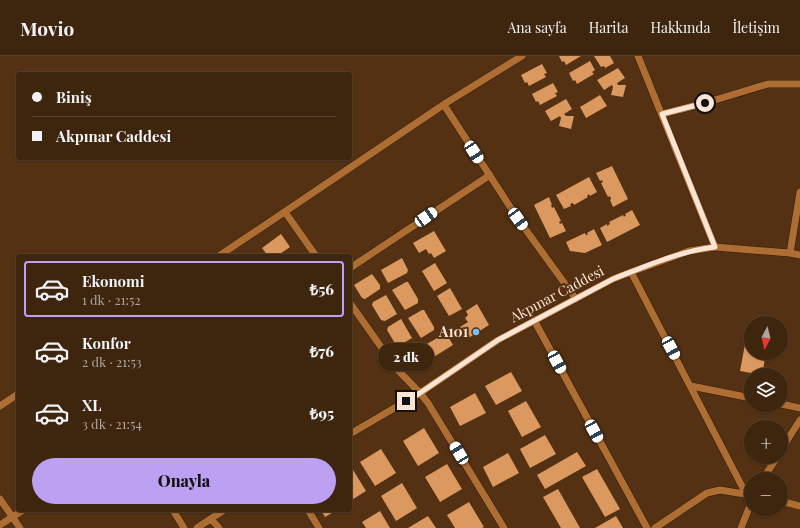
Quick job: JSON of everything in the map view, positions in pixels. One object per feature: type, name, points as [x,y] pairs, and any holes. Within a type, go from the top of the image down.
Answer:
[{"type":"street","points":[[223,254],[444,105],[522,56]]},
{"type":"street","points":[[638,56],[715,247]]},
{"type":"street","points":[[662,114],[768,84],[800,84]]},
{"type":"street","points":[[444,105],[518,219],[576,299]]},
{"type":"street","points":[[352,267],[490,175]]},
{"type":"street","points":[[790,253],[800,192]]},
{"type":"street","points":[[285,212],[315,254]]},
{"type":"street","name":"Akpınar Caddesi","points":[[352,433],[420,393],[498,340],[613,279],[689,251],[715,247],[800,255]]},
{"type":"street","points":[[632,272],[744,485]]},
{"type":"street","points":[[352,306],[396,368],[428,403],[504,528]]},
{"type":"street","points":[[534,320],[647,528]]},
{"type":"street","points":[[691,386],[744,397]]},
{"type":"street","points":[[0,406],[16,395]]},
{"type":"street","points":[[788,405],[800,408]]},
{"type":"street","points":[[788,439],[800,420]]},
{"type":"street","points":[[655,528],[707,493],[720,490],[744,493]]},
{"type":"street","points":[[0,499],[20,528]]},
{"type":"street","points":[[788,503],[800,506]]},
{"type":"street","points":[[0,525],[20,512]]},
{"type":"street","points":[[173,512],[184,528]]},
{"type":"street","points":[[197,528],[221,512]]},
{"type":"street","points":[[309,512],[319,528]]},
{"type":"street","points":[[741,528],[746,516]]},
{"type":"street","points":[[211,519],[219,528]]},
{"type":"building","points":[[559,56],[581,56],[566,65],[564,61],[562,62]]},
{"type":"building","points":[[594,56],[610,56],[614,63],[605,68],[604,66],[601,67]]},
{"type":"building","points":[[590,61],[595,70],[592,72],[594,74],[577,84],[575,80],[573,81],[569,73]]},
{"type":"building","points":[[542,64],[547,73],[544,74],[546,77],[529,86],[527,82],[525,83],[521,75]]},
{"type":"building","points":[[618,68],[625,78],[617,83],[618,85],[626,85],[623,97],[611,95],[612,85],[604,90],[597,80]]},
{"type":"building","points":[[553,83],[558,92],[555,93],[557,96],[540,105],[538,101],[536,102],[532,94]]},
{"type":"building","points":[[600,95],[607,106],[586,118],[580,107]]},
{"type":"building","points":[[566,99],[572,109],[564,114],[566,116],[574,116],[571,129],[559,126],[560,116],[551,121],[545,111]]},
{"type":"building","points":[[612,166],[628,199],[613,207],[610,196],[608,197],[601,183],[603,182],[602,180],[600,181],[596,173]]},
{"type":"building","points":[[589,177],[597,192],[590,196],[589,194],[587,196],[588,197],[574,205],[573,203],[570,204],[571,206],[564,209],[556,195]]},
{"type":"building","points":[[549,197],[552,208],[554,207],[561,221],[559,222],[560,224],[562,223],[566,231],[550,238],[534,205]]},
{"type":"building","points":[[632,210],[640,225],[607,242],[600,228],[607,224],[607,226],[610,224],[609,222],[623,215],[624,217],[626,215],[625,214]]},
{"type":"building","points":[[594,229],[602,245],[585,253],[570,251],[566,242],[585,233],[588,235],[587,233]]},
{"type":"building","points":[[434,231],[446,251],[434,258],[426,249],[419,253],[413,243]]},
{"type":"building","points":[[281,234],[290,247],[280,254],[266,254],[262,248]]},
{"type":"building","points":[[402,258],[408,270],[407,273],[388,283],[381,270]]},
{"type":"building","points":[[435,263],[447,283],[434,291],[422,271]]},
{"type":"building","points":[[372,274],[380,285],[380,289],[365,299],[362,298],[354,285]]},
{"type":"building","points":[[408,282],[418,299],[418,303],[405,310],[392,290]]},
{"type":"building","points":[[450,288],[462,309],[449,316],[437,296]]},
{"type":"building","points":[[386,295],[397,314],[385,321],[381,320],[372,305],[373,302]]},
{"type":"building","points":[[477,304],[489,325],[467,339],[460,327],[468,322],[465,318],[468,315],[466,311]]},
{"type":"building","points":[[424,310],[434,327],[434,330],[421,338],[408,318]]},
{"type":"building","points":[[401,319],[412,338],[400,345],[396,345],[387,330],[388,327]]},
{"type":"building","points":[[446,333],[453,345],[432,358],[425,345]]},
{"type":"building","points":[[415,343],[426,362],[413,369],[410,369],[401,354],[402,350]]},
{"type":"building","points":[[744,350],[744,360],[765,360],[763,368],[744,368],[744,372],[740,371]]},
{"type":"building","points":[[511,372],[522,391],[496,405],[485,386]]},
{"type":"building","points":[[475,393],[486,413],[460,426],[450,407]]},
{"type":"building","points":[[526,401],[541,427],[522,437],[508,411]]},
{"type":"building","points":[[424,428],[439,453],[418,466],[403,441]]},
{"type":"building","points":[[545,435],[556,454],[530,468],[520,449]]},
{"type":"building","points":[[381,449],[396,473],[375,486],[360,462]]},
{"type":"building","points":[[577,452],[586,466],[545,489],[537,475]]},
{"type":"building","points":[[508,453],[519,473],[493,487],[483,467]]},
{"type":"building","points":[[447,464],[462,489],[440,502],[425,477]]},
{"type":"building","points":[[352,468],[366,491],[352,500]]},
{"type":"building","points":[[597,469],[620,509],[605,517],[582,477]]},
{"type":"building","points":[[402,483],[417,508],[396,521],[381,496]]},
{"type":"building","points":[[558,489],[580,528],[561,528],[543,497]]},
{"type":"building","points":[[469,502],[484,527],[455,528],[447,515]]},
{"type":"building","points":[[380,511],[390,528],[366,528],[362,522]]},
{"type":"building","points":[[322,512],[334,512],[325,517]]},
{"type":"building","points":[[428,516],[436,528],[408,528]]},
{"type":"building","points":[[616,516],[623,528],[595,528]]},
{"type":"place","name":"A101","points":[[476,332]]},
{"type":"route","points":[[406,401],[498,340],[613,279],[689,251],[715,247],[662,114],[705,103]]}]
